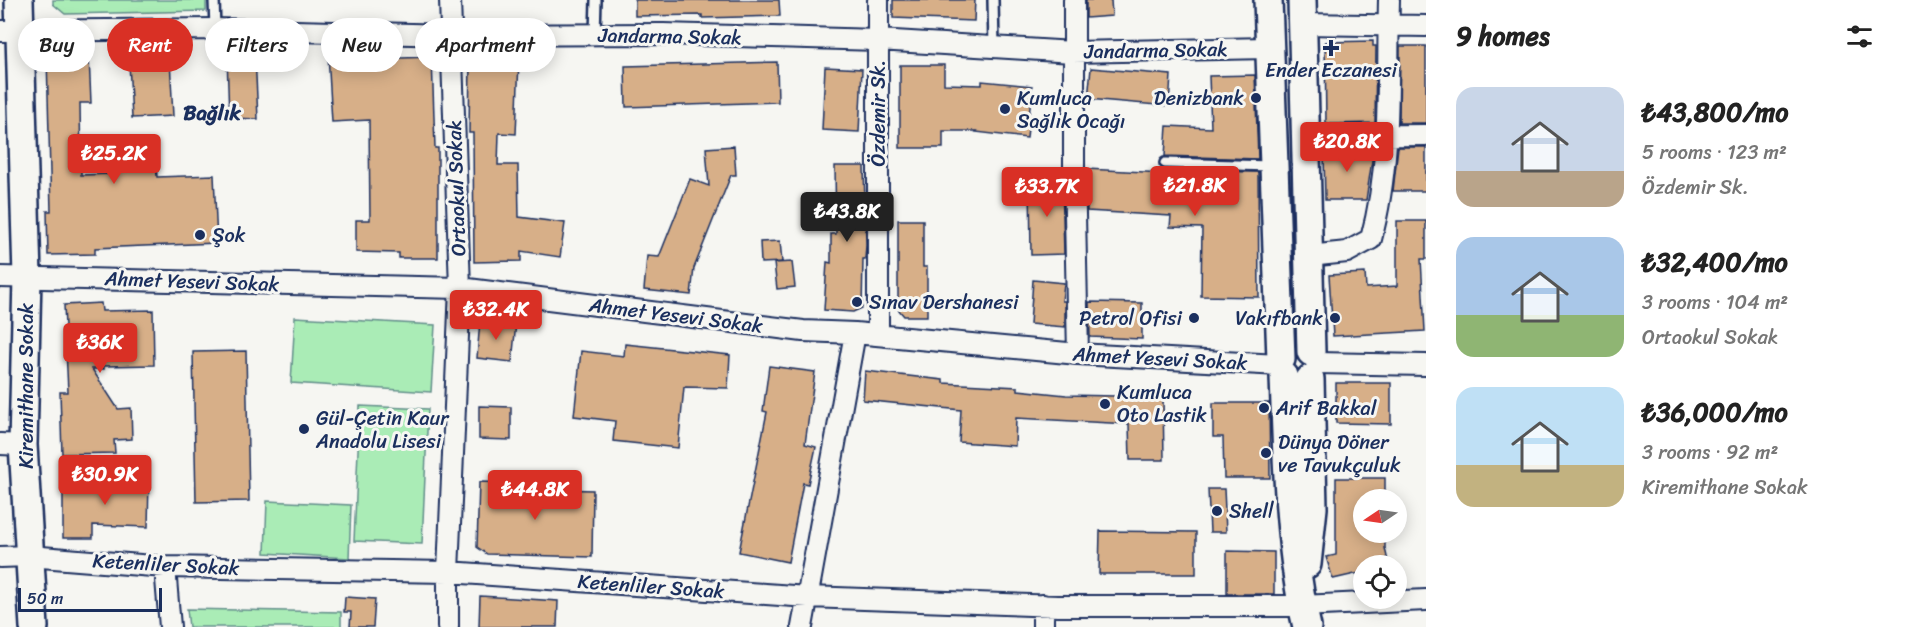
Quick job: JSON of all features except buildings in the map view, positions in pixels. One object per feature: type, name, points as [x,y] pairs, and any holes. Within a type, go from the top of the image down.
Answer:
[{"type":"street","name":"Kiremithane Sokak","points":[[19,0],[10,31],[27,277],[11,444],[29,556],[33,627]]},
{"type":"street","name":"Ortaokul Sokak","points":[[450,0],[450,18]]},
{"type":"street","name":"Özdemir Sk.","points":[[878,0],[878,335]]},
{"type":"street","points":[[1074,0],[1078,354]]},
{"type":"street","points":[[1268,0],[1273,166],[1297,366]]},
{"type":"street","points":[[1309,256],[1347,252],[1371,239],[1381,203],[1389,0]]},
{"type":"street","points":[[1305,617],[1289,502],[1297,366],[1309,256],[1303,12],[1389,24],[1426,26]]},
{"type":"street","name":"Jandarma Sokak","points":[[10,31],[205,29]]},
{"type":"street","name":"Jandarma Sokak","points":[[309,31],[415,34]]},
{"type":"street","name":"Jandarma Sokak","points":[[556,34],[878,40],[1073,52],[1268,48]]},
{"type":"street","name":"Ortaokul Sokak","points":[[448,627],[448,572],[460,288],[451,72]]},
{"type":"street","points":[[1306,136],[1426,135]]},
{"type":"street","name":"Ahmet Yesevi Sokak","points":[[0,278],[460,288],[803,331],[855,333],[1078,354],[1297,366],[1426,365]]},
{"type":"street","points":[[802,627],[855,333]]},
{"type":"street","name":"Ketenliler Sokak","points":[[0,557],[29,556],[165,567],[448,572],[808,597],[1305,617],[1426,600]]},
{"type":"street","points":[[165,567],[170,627]]},
{"type":"street","points":[[1043,605],[1043,627]]},
{"type":"lane","points":[[214,0],[215,18]]},
{"type":"lane","points":[[595,34],[596,0]]},
{"type":"lane","points":[[993,0],[994,47]]},
{"type":"lane","points":[[1165,163],[1273,166]]},
{"type":"green space","points":[[53,0],[206,0],[206,11],[65,14],[53,4]]},
{"type":"green space","points":[[295,317],[435,325],[431,392],[291,383]]},
{"type":"green space","points":[[360,406],[428,409],[422,544],[354,541]]},
{"type":"green space","points":[[267,501],[351,505],[349,558],[265,553]]},
{"type":"green space","points":[[187,609],[341,612],[341,627],[189,627]]},
{"type":"place","name":"Ender Eczanesi","points":[[1331,48]]},
{"type":"place","name":"Denizbank","points":[[1256,98]]},
{"type":"place","name":"Kumluca Sağlık Ocağı","points":[[1005,109]]},
{"type":"place","name":"Şok","points":[[200,235]]},
{"type":"place","name":"Sınav Dershanesi","points":[[857,302]]},
{"type":"place","name":"Petrol Ofisi","points":[[1194,318]]},
{"type":"place","name":"Vakıfbank","points":[[1335,318]]},
{"type":"place","name":"Kumluca Oto Lastik","points":[[1105,404]]},
{"type":"place","name":"Arif Bakkal","points":[[1264,408]]},
{"type":"place","name":"Gül-Çetin Kaur Anadolu Lisesi","points":[[304,429]]},
{"type":"place","name":"Dünya Döner ve Tavukçuluk","points":[[1266,453]]},
{"type":"place","name":"Shell","points":[[1217,511]]},
{"type":"district","name":"Bağlık","points":[[212,113]]}]
